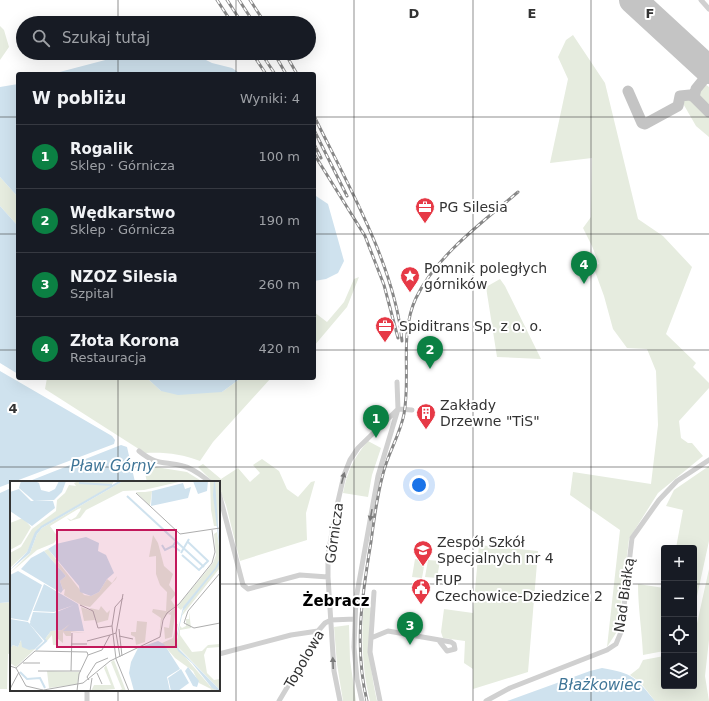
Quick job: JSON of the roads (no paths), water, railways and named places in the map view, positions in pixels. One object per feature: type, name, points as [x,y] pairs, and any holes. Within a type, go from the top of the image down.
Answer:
[{"type":"street","points":[[701,0],[709,9]]},
{"type":"street","points":[[362,701],[357,679],[354,647],[355,619],[378,476],[398,409],[397,382]]},
{"type":"street","points":[[398,409],[412,410]]},
{"type":"street","name":"Górnicza","points":[[340,701],[334,671],[328,577],[328,555],[335,518],[344,475],[350,460],[358,448],[398,409]]},
{"type":"street","points":[[139,451],[145,456],[162,464],[183,466],[191,469],[209,481]]},
{"type":"street","name":"Nad Białką","points":[[486,701],[510,688],[608,650],[616,644],[621,632],[632,538],[659,500],[677,481],[709,460]]},
{"type":"street","points":[[220,497],[245,588],[248,589],[300,574],[328,577]]},
{"type":"street","points":[[374,592],[370,652],[380,701]]},
{"type":"street","name":"Topolowa","points":[[279,701],[304,660],[318,630],[325,623],[331,620],[355,619]]},
{"type":"street","points":[[220,654],[291,635],[318,630]]},
{"type":"street","points":[[371,638],[388,631],[440,642]]},
{"type":"water","points":[[105,60],[206,60],[232,68],[238,72],[60,72]]},
{"type":"water","points":[[16,84],[16,195],[0,177],[0,87]]},
{"type":"water","points":[[316,196],[328,204],[344,261],[338,273],[326,279],[316,281]]},
{"type":"water","points":[[0,206],[16,224],[16,373],[0,363]]},
{"type":"water","points":[[0,371],[112,436],[115,440],[114,444],[16,481],[10,481],[10,483],[0,487]]},
{"type":"water","points":[[149,380],[238,380],[222,392],[178,395],[161,391]]},
{"type":"water","name":"Pław Górny","points":[[121,445],[127,447],[135,481],[30,481]]},
{"type":"water","points":[[10,488],[10,602],[0,603],[0,493]]},
{"type":"water","name":"Błażkowiec","points":[[602,668],[621,672],[633,678],[655,701],[507,701],[590,671]]},
{"type":"railway","points":[[217,0],[227,16]]},
{"type":"railway","points":[[227,0],[237,16]]},
{"type":"railway","points":[[239,0],[249,16]]},
{"type":"railway","points":[[250,0],[260,16]]},
{"type":"railway","points":[[257,60],[265,72]]},
{"type":"railway","points":[[266,60],[274,72]]},
{"type":"railway","points":[[278,60],[285,72]]},
{"type":"railway","points":[[289,60],[296,72]]},
{"type":"railway","points":[[316,120],[368,226],[380,255],[398,313],[402,341]]},
{"type":"railway","points":[[316,134],[347,196]]},
{"type":"railway","points":[[316,148],[321,158]]},
{"type":"railway","points":[[316,157],[365,236],[384,285],[398,338]]},
{"type":"railway","points":[[367,701],[361,661],[360,641],[362,602],[379,491],[385,466],[400,429],[404,414],[406,400],[408,326],[411,312],[416,298],[425,283],[448,254],[476,227],[518,192]]},
{"type":"place","name":"PG Silesia","points":[[425,224]]},
{"type":"place","name":"Złota Korona","points":[[584,284]]},
{"type":"place","name":"Pomnik poległych górników","points":[[410,293]]},
{"type":"place","name":"Spiditrans Sp. z o. o.","points":[[385,343]]},
{"type":"place","name":"Wędkarstwo","points":[[430,369]]},
{"type":"place","name":"Zakłady Drzewne \"TiS\"","points":[[426,430]]},
{"type":"place","name":"Rogalik","points":[[376,438]]},
{"type":"place","name":"Zespół Szkół Specjalnych nr 4","points":[[423,567]]},
{"type":"place","name":"FUP Czechowice-Dziedzice 2","points":[[421,605]]},
{"type":"place","name":"NZOZ Silesia","points":[[410,645]]},
{"type":"district","name":"Żebracz","points":[[336,601]]}]
